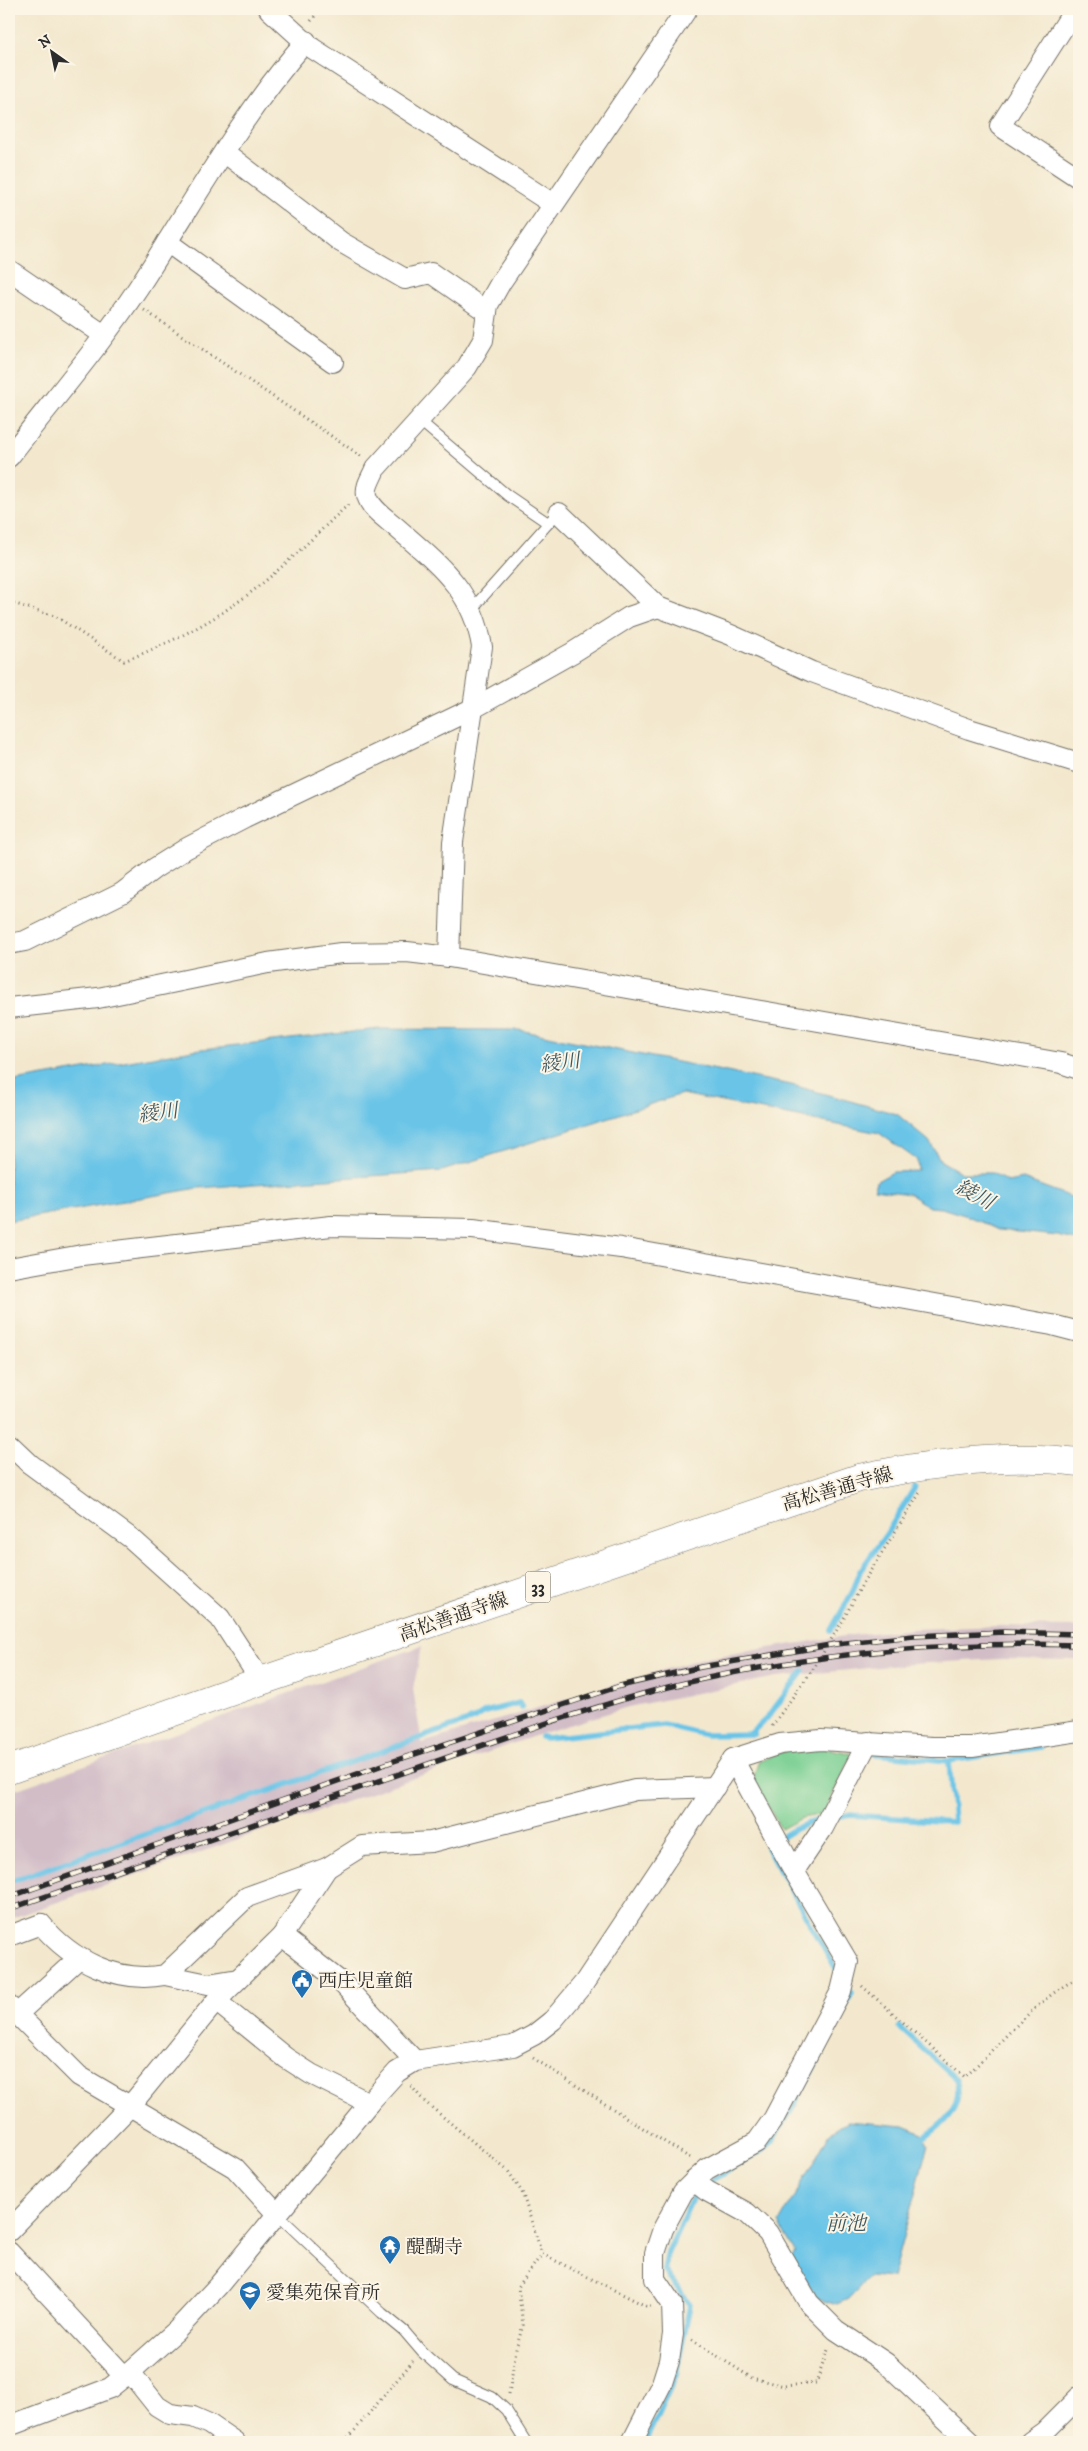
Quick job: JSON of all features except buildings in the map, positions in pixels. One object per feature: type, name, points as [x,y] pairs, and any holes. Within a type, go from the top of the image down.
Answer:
[{"type":"main road","name":"高松善通寺線","points":[[9,1770],[261,1681],[849,1481],[931,1464],[1028,1459],[1079,1462]]},
{"type":"street","points":[[269,9],[312,48],[553,204]]},
{"type":"street","points":[[449,957],[453,842],[482,647],[478,623],[472,609],[457,585],[428,556],[373,507],[367,494],[368,483],[378,467],[467,367],[483,340],[488,305],[500,282],[687,9]]},
{"type":"street","points":[[1075,9],[1000,126],[1079,178]]},
{"type":"street","points":[[9,457],[129,300],[275,76],[306,41]]},
{"type":"street","points":[[224,152],[341,242],[405,279],[431,273],[487,312]]},
{"type":"street","points":[[167,242],[333,362]]},
{"type":"street","points":[[9,270],[104,335]]},
{"type":"street","points":[[553,518],[658,608],[731,635],[821,675],[969,729],[1079,763]]},
{"type":"street","points":[[9,944],[25,941],[122,893],[155,868],[187,848],[245,818],[474,708],[572,653],[629,617],[658,608]]},
{"type":"street","points":[[9,1008],[98,998],[259,965],[342,952],[407,952],[449,957],[1061,1063],[1079,1069]]},
{"type":"street","points":[[9,1268],[82,1255],[331,1226],[473,1228],[621,1248],[1052,1325],[1079,1332]]},
{"type":"street","points":[[9,1444],[30,1464],[132,1538],[220,1618],[261,1681]]},
{"type":"street","points":[[9,2426],[110,2388],[128,2375],[176,2331],[218,2286],[369,2103],[397,2072],[415,2061],[513,2046],[534,2035],[553,2020],[584,1983],[733,1759],[780,1744],[821,1740],[932,1747],[972,1747],[1079,1731]]},
{"type":"street","points":[[794,1871],[827,1820],[868,1742]]},
{"type":"street","points":[[632,2442],[662,2383],[669,2361],[673,2334],[672,2304],[655,2279],[655,2254],[664,2229],[683,2192],[758,2142],[774,2118],[845,1976],[794,1871],[733,1759]]},
{"type":"street","points":[[165,1975],[248,1897],[327,1868],[362,1846],[431,1842],[635,1790],[715,1787]]},
{"type":"street","points":[[9,2231],[131,2106],[216,2001],[282,1936],[327,1868]]},
{"type":"street","points":[[9,1936],[41,1924],[51,1936],[78,1958],[120,1975],[150,1978],[165,1975],[208,1984],[238,1979]]},
{"type":"street","points":[[282,1936],[342,1983],[415,2061]]},
{"type":"street","points":[[78,1958],[13,2010],[80,2076],[235,2168],[277,2214]]},
{"type":"street","points":[[216,2001],[286,2058],[311,2074],[369,2103]]},
{"type":"street","points":[[702,2181],[747,2213],[768,2233],[809,2303],[836,2330],[886,2363],[970,2442]]},
{"type":"street","points":[[9,2252],[157,2406],[170,2414],[192,2417],[209,2424],[235,2442]]},
{"type":"street","points":[[1030,2442],[1044,2432],[1079,2397]]},
{"type":"lane","points":[[420,420],[507,495],[553,518],[472,609]]},
{"type":"lane","points":[[277,2214],[382,2313],[404,2331],[422,2352],[453,2380],[492,2397],[506,2410],[526,2442]]},
{"type":"path","points":[[129,300],[378,467]]},
{"type":"path","points":[[9,602],[55,616],[124,661],[173,640],[232,606],[269,578],[354,499],[367,494]]},
{"type":"path","points":[[761,1749],[776,1718],[815,1666],[878,1557],[924,1486],[931,1464]]},
{"type":"path","points":[[845,1976],[857,1981],[965,2077],[1033,2012],[1070,1982],[1079,1978]]},
{"type":"path","points":[[513,2046],[702,2181]]},
{"type":"path","points":[[397,2072],[424,2101],[508,2171],[522,2192],[542,2254],[646,2306],[672,2304]]},
{"type":"path","points":[[506,2410],[516,2349],[523,2325],[518,2287],[542,2254]]},
{"type":"path","points":[[690,2339],[752,2378],[784,2386],[816,2382],[836,2330]]},
{"type":"path","points":[[345,2442],[389,2388],[422,2352]]},
{"type":"shaded area","points":[[1001,1626],[1079,1627],[1079,1660],[1000,1659],[911,1664],[776,1677],[628,1707],[546,1732],[9,1919],[9,1792],[422,1646],[413,1689],[422,1743],[700,1659],[851,1635],[914,1629]]},
{"type":"green space","points":[[813,1745],[853,1754],[823,1814],[802,1818],[781,1829],[753,1780],[758,1762],[792,1748]]},
{"type":"water","name":"綾川","points":[[379,1029],[519,1030],[796,1086],[897,1114],[929,1141],[941,1161],[962,1173],[993,1173],[1007,1182],[1023,1179],[1079,1200],[1079,1241],[1058,1236],[998,1230],[968,1216],[941,1208],[929,1207],[909,1194],[874,1189],[877,1181],[893,1172],[918,1171],[917,1160],[879,1133],[682,1094],[442,1171],[198,1188],[9,1221],[9,1082],[193,1050]]},
{"type":"water","name":"前池","points":[[848,2121],[904,2126],[923,2134],[928,2145],[892,2278],[870,2276],[848,2299],[837,2304],[817,2298],[791,2256],[795,2252],[779,2223],[830,2133]]},
{"type":"waterway","points":[[831,1630],[853,1591],[860,1571],[887,1533],[915,1487]]},
{"type":"waterway","points":[[750,1734],[767,1718],[803,1671]]},
{"type":"waterway","points":[[9,1882],[474,1719],[485,1712],[519,1703],[522,1708]]},
{"type":"waterway","points":[[541,1737],[664,1725],[707,1735],[754,1734]]},
{"type":"waterway","points":[[875,1754],[949,1761],[1040,1747]]},
{"type":"waterway","points":[[833,1818],[850,1815],[954,1822],[949,1761]]},
{"type":"waterway","points":[[822,1820],[799,1827],[767,1848],[839,1974]]},
{"type":"waterway","points":[[704,2185],[759,2152],[772,2141],[790,2113],[852,1993],[847,1986]]},
{"type":"waterway","points":[[899,2027],[956,2079],[958,2089],[957,2099],[949,2115],[943,2123],[919,2141]]},
{"type":"waterway","points":[[645,2442],[676,2375],[690,2305],[664,2270],[668,2252],[696,2190]]},
{"type":"railway","points":[[9,1897],[394,1761],[620,1686],[701,1667],[836,1644],[914,1636],[1004,1632],[1079,1634]]},
{"type":"railway","points":[[9,1909],[547,1723],[683,1683],[796,1662],[890,1650],[985,1645],[1079,1645]]},
{"type":"place","name":"西庄児童館","points":[[302,1999]]},
{"type":"place","name":"醍醐寺","points":[[390,2265]]},
{"type":"place","name":"愛集苑保育所","points":[[250,2311]]}]
